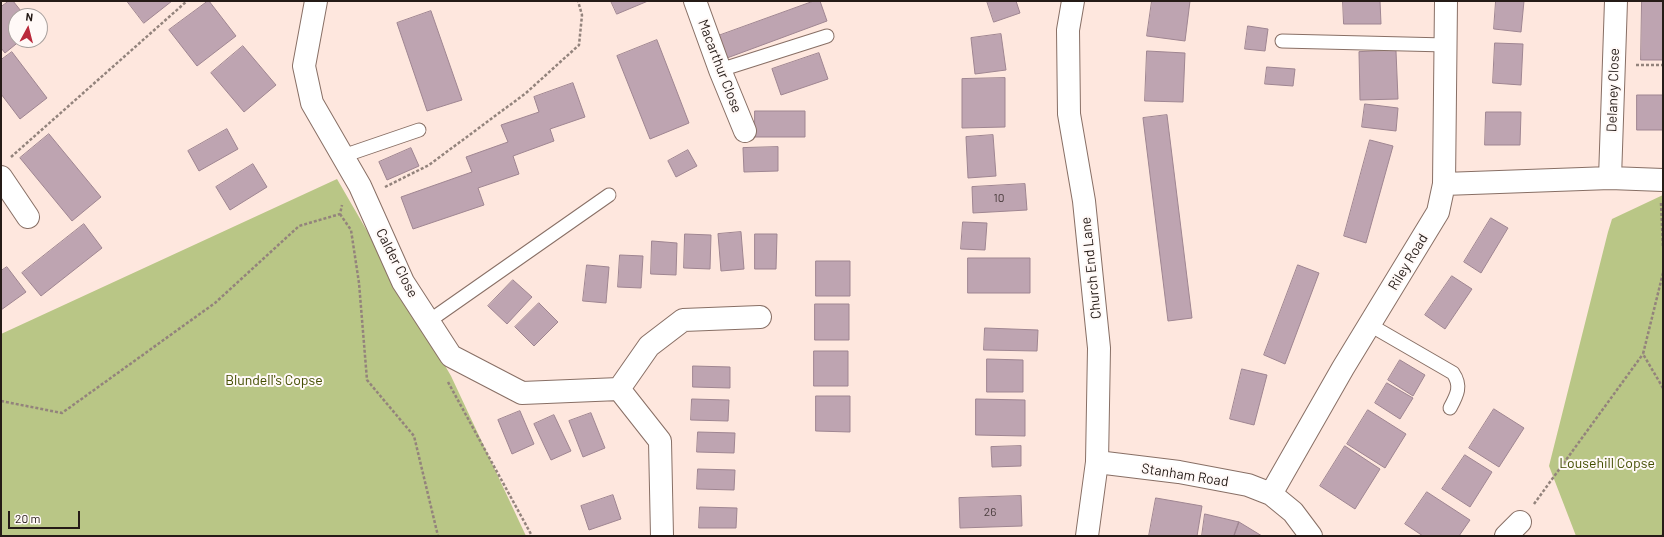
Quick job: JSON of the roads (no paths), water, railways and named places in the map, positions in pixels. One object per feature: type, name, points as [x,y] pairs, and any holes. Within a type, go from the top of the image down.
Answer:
[{"type":"street","name":"Calder Close","points":[[316,1],[304,66],[312,103],[362,192],[403,282],[451,356],[522,393],[619,389]]},
{"type":"street","name":"Macarthur Close","points":[[695,1],[720,70],[745,131]]},
{"type":"street","name":"Church End Lane","points":[[1073,1],[1068,30],[1070,114],[1084,201],[1099,348],[1097,462],[1086,536]]},
{"type":"street","name":"Riley Road","points":[[1271,494],[1343,368],[1438,212],[1444,184],[1446,1]]},
{"type":"street","name":"Delaney Close","points":[[1610,178],[1616,1]]},
{"type":"street","points":[[4,169],[28,218]]},
{"type":"street","points":[[1444,184],[1610,178],[1662,188]]},
{"type":"street","points":[[662,536],[660,441],[619,389],[649,346],[683,320],[760,317]]},
{"type":"street","name":"Stanham Road","points":[[1097,462],[1187,474],[1248,485],[1271,494],[1293,512],[1311,536]]},
{"type":"lane","points":[[720,70],[827,36]]},
{"type":"lane","points":[[1282,40],[1446,45]]},
{"type":"lane","points":[[343,156],[419,130]]},
{"type":"lane","points":[[429,321],[609,195]]},
{"type":"lane","points":[[1370,325],[1453,373],[1459,387],[1450,408]]},
{"type":"park label","name":"Blundell's Copse","points":[[274,380]]},
{"type":"park label","name":"Lousehill Copse","points":[[1607,463]]}]
